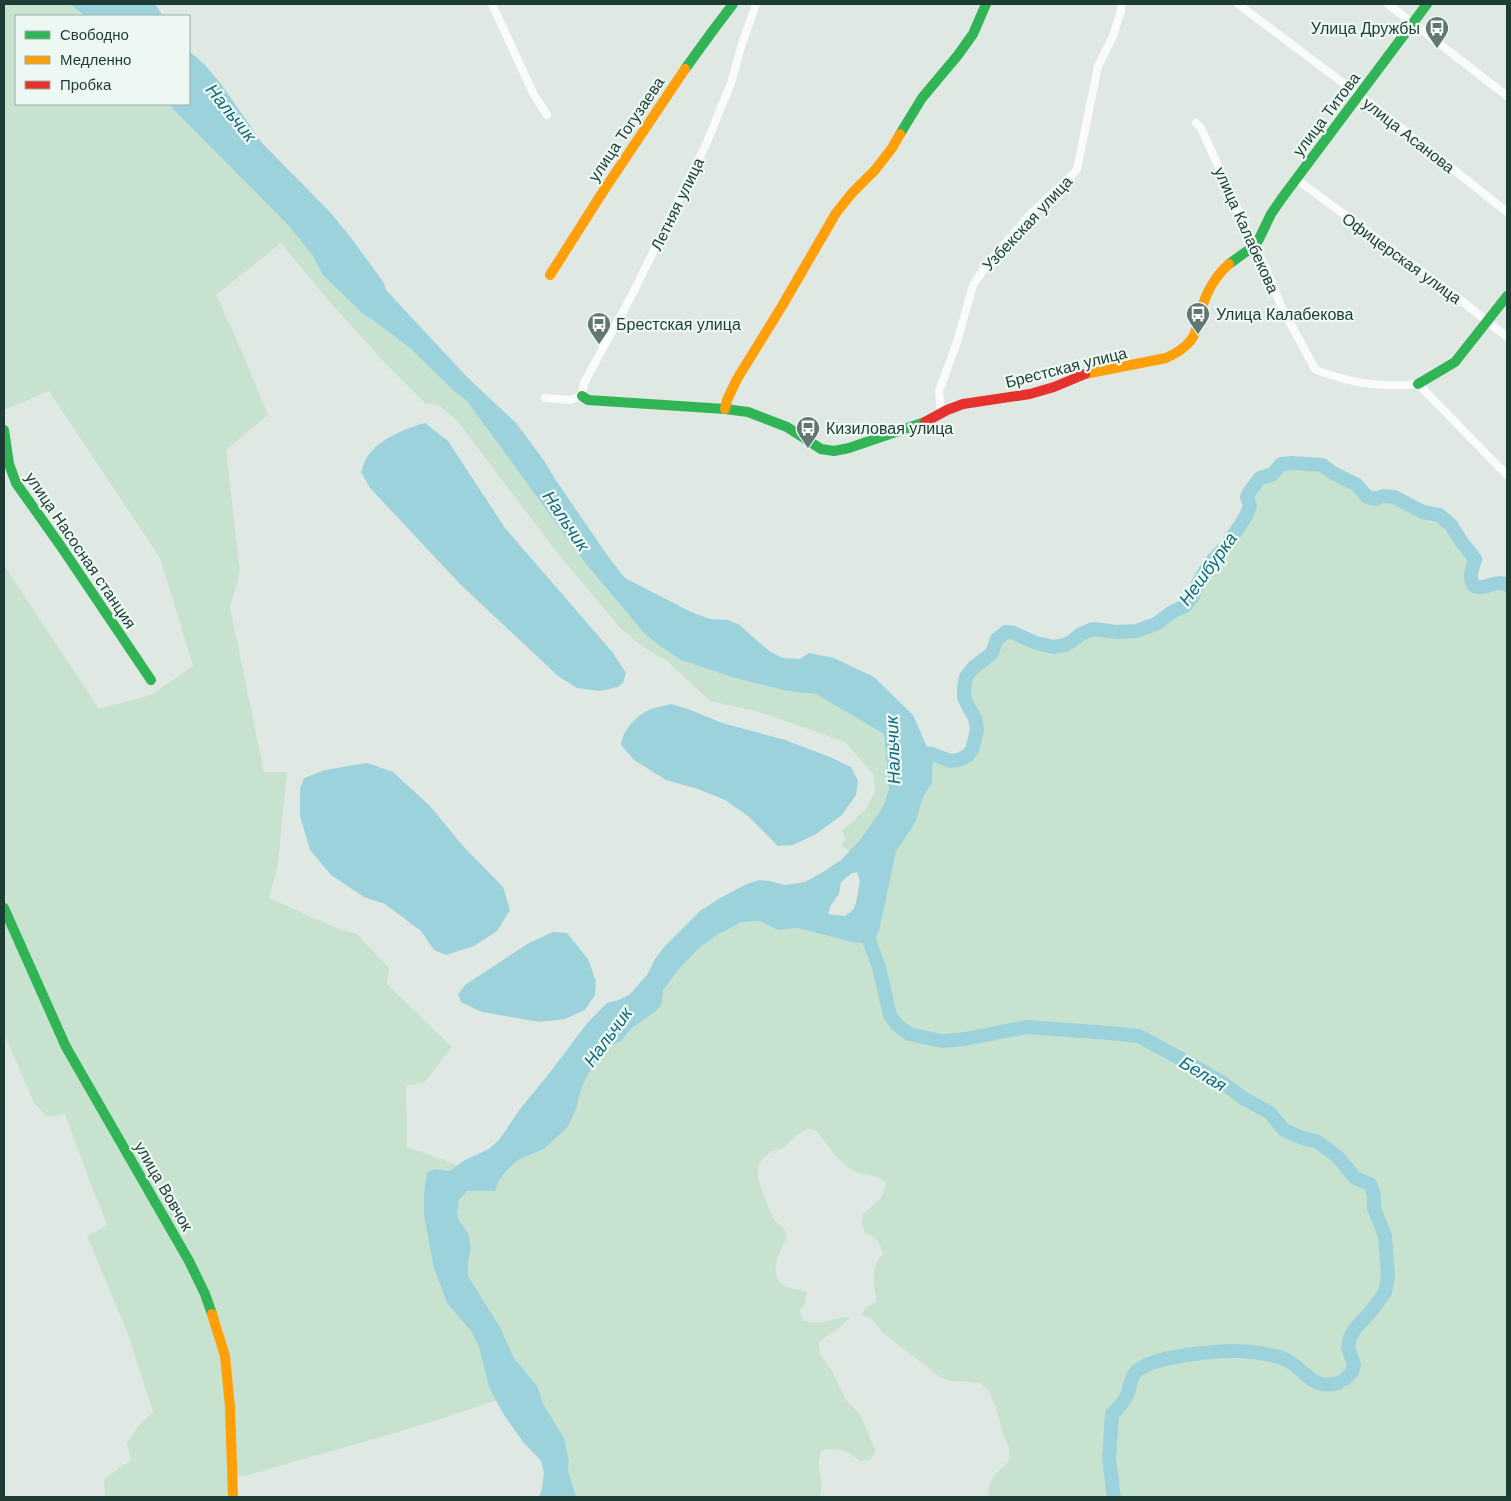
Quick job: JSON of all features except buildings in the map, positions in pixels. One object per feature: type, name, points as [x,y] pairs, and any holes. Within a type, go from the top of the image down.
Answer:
[{"type":"street","points":[[492,4],[534,95],[547,115]]},
{"type":"street","name":"улица Тогузаева","points":[[550,276],[604,188],[705,40],[733,4]]},
{"type":"street","name":"Летняя улица","points":[[582,396],[584,383],[633,294],[707,142],[731,83],[756,4]]},
{"type":"street","points":[[725,409],[737,379],[836,214],[892,148],[922,98],[973,34],[986,4]]},
{"type":"street","name":"Узбекская улица","points":[[941,414],[939,391],[957,342],[973,284],[988,263],[1029,216],[1077,169],[1098,66],[1113,36],[1121,11],[1121,4]]},
{"type":"street","name":"улица Асанова","points":[[1238,4],[1359,95],[1507,212]]},
{"type":"street","points":[[1388,4],[1507,96]]},
{"type":"street","name":"улица Титова","points":[[1254,246],[1271,214],[1315,152],[1427,4]]},
{"type":"street","name":"улица Калабекова","points":[[1196,123],[1202,128],[1254,246],[1266,268],[1281,306],[1315,370],[1345,380],[1368,384],[1387,386],[1418,384]]},
{"type":"street","name":"Офицерская улица","points":[[1296,179],[1507,337]]},
{"type":"street","name":"Брестская улица","points":[[545,398],[570,400],[582,396],[588,400],[748,412],[787,427],[819,448],[829,451],[849,448],[925,422],[955,406],[1030,394],[1054,387],[1084,374],[1159,360],[1177,353],[1193,337],[1202,306],[1214,281],[1228,266],[1254,246]]},
{"type":"street","points":[[1507,296],[1455,362],[1418,384],[1507,475]]},
{"type":"street","name":"улица Насосная станция","points":[[4,430],[8,464],[16,483],[151,680]]},
{"type":"street","name":"улица Вовчок","points":[[4,908],[66,1047],[152,1195],[205,1294],[225,1356],[230,1407],[233,1497]]},
{"type":"green space","points":[[4,4],[70,4],[84,15],[15,15],[15,105],[169,105],[289,226],[313,256],[323,275],[363,314],[410,348],[454,391],[467,401],[586,564],[645,634],[681,660],[735,678],[786,691],[816,694],[884,734],[889,789],[883,807],[850,851],[841,845],[846,839],[842,831],[865,810],[875,792],[874,775],[845,742],[759,712],[710,701],[666,660],[646,649],[621,629],[555,550],[459,423],[440,406],[425,403],[383,361],[328,300],[281,243],[216,295],[268,415],[226,450],[240,572],[230,607],[264,772],[287,772],[278,864],[269,898],[334,927],[357,934],[389,968],[387,984],[452,1047],[425,1082],[406,1086],[407,1147],[458,1165],[450,1171],[435,1169],[434,1268],[447,1303],[471,1331],[479,1347],[489,1387],[497,1400],[383,1436],[233,1478],[233,1497],[105,1497],[104,1479],[131,1460],[127,1443],[139,1425],[153,1412],[128,1334],[87,1236],[107,1225],[65,1114],[47,1117],[34,1103],[4,1034],[4,565],[99,709],[151,695],[193,666],[160,558],[49,391],[4,410]]},
{"type":"green space","points":[[1281,464],[1322,465],[1357,485],[1367,497],[1375,499],[1383,496],[1394,497],[1423,512],[1439,515],[1451,525],[1475,559],[1471,571],[1474,585],[1481,587],[1499,583],[1507,585],[1507,1497],[989,1497],[988,1491],[991,1481],[1010,1458],[1009,1447],[1004,1438],[989,1391],[981,1384],[950,1381],[940,1377],[883,1333],[871,1318],[861,1315],[867,1307],[876,1301],[874,1270],[883,1254],[877,1240],[865,1233],[862,1223],[863,1214],[881,1197],[886,1183],[878,1178],[851,1169],[835,1154],[817,1131],[808,1129],[797,1135],[782,1149],[772,1151],[763,1158],[758,1167],[758,1179],[769,1209],[773,1218],[787,1233],[776,1262],[776,1272],[782,1284],[807,1292],[805,1303],[800,1311],[803,1320],[821,1322],[850,1317],[843,1325],[819,1343],[820,1354],[832,1371],[846,1400],[860,1414],[876,1452],[870,1460],[860,1461],[842,1451],[833,1449],[822,1450],[819,1463],[822,1484],[820,1497],[576,1497],[568,1470],[569,1461],[564,1438],[543,1404],[538,1387],[514,1358],[500,1327],[468,1276],[471,1248],[468,1233],[459,1220],[457,1213],[459,1200],[467,1191],[495,1191],[499,1180],[510,1167],[520,1159],[544,1149],[577,1108],[580,1093],[587,1076],[603,1050],[621,1041],[632,1028],[656,1010],[662,1003],[663,990],[679,969],[698,949],[715,936],[742,922],[759,921],[778,930],[798,928],[851,942],[875,939],[879,931],[896,852],[915,821],[923,797],[932,783],[933,761],[929,753],[951,761],[958,760],[969,753],[975,741],[977,727],[965,697],[965,683],[968,674],[974,667],[992,653],[998,638],[1006,632],[1041,645],[1053,647],[1064,644],[1088,630],[1115,632],[1141,630],[1181,608],[1191,600],[1207,568],[1243,521],[1248,508],[1248,495],[1257,481],[1261,477],[1275,471]]},
{"type":"water","points":[[70,4],[155,4],[162,15],[84,15]]},
{"type":"water","name":"Нальчик","points":[[190,52],[205,65],[221,84],[262,143],[331,213],[384,283],[386,290],[467,377],[516,423],[625,578],[691,612],[710,619],[728,620],[738,624],[769,651],[783,658],[800,659],[809,653],[834,658],[874,677],[913,715],[933,761],[932,783],[923,797],[916,821],[896,852],[879,931],[875,939],[862,943],[851,942],[798,928],[778,930],[759,921],[742,922],[715,936],[698,949],[679,969],[663,990],[662,1003],[656,1011],[632,1028],[621,1041],[603,1050],[587,1076],[577,1107],[567,1128],[544,1149],[520,1159],[510,1167],[499,1180],[495,1191],[467,1191],[459,1200],[457,1213],[459,1220],[468,1233],[471,1248],[468,1276],[500,1327],[514,1358],[538,1387],[543,1404],[564,1438],[569,1461],[568,1470],[576,1497],[539,1497],[544,1472],[541,1461],[524,1443],[504,1415],[489,1387],[479,1347],[471,1331],[447,1303],[434,1268],[424,1215],[427,1172],[435,1169],[450,1171],[463,1161],[489,1149],[499,1140],[520,1109],[588,1022],[607,1003],[619,1000],[630,994],[647,975],[655,959],[666,945],[700,911],[720,898],[758,880],[785,885],[805,882],[841,860],[860,840],[883,807],[889,789],[884,734],[816,694],[787,691],[735,678],[681,660],[645,634],[586,564],[467,401],[454,391],[410,348],[363,314],[323,275],[313,256],[289,226],[169,105],[190,105]],"holes":[[[857,872],[860,881],[853,910],[845,916],[828,914],[831,905],[839,894],[841,882],[852,873]]]},
{"type":"water","points":[[425,423],[448,441],[505,528],[613,653],[626,673],[623,683],[618,687],[600,691],[577,688],[558,676],[461,585],[370,488],[361,472],[369,454],[391,436]]},
{"type":"water","points":[[671,704],[722,723],[785,740],[851,767],[858,781],[856,795],[842,815],[816,834],[793,845],[778,846],[748,816],[725,800],[698,789],[666,780],[634,760],[621,745],[625,733],[636,719],[651,709]]},
{"type":"water","points":[[367,763],[393,772],[429,805],[463,846],[503,887],[510,910],[497,931],[474,946],[446,955],[434,950],[421,931],[385,904],[364,897],[331,875],[310,850],[300,816],[300,789],[304,778],[325,770]]},
{"type":"water","points":[[553,932],[567,933],[588,959],[596,981],[595,995],[585,1010],[565,1019],[540,1022],[482,1012],[461,1002],[458,995],[465,985],[529,943]]},
{"type":"waterway","name":"Нешбурка","points":[[912,751],[932,754],[950,761],[967,756],[972,750],[977,730],[975,718],[964,697],[966,677],[973,668],[992,653],[997,639],[1006,632],[1014,633],[1036,643],[1054,647],[1065,645],[1081,634],[1093,629],[1117,632],[1136,631],[1156,624],[1172,612],[1185,606],[1193,596],[1198,583],[1212,561],[1227,545],[1246,516],[1250,506],[1247,497],[1250,491],[1260,478],[1273,474],[1281,464],[1322,465],[1357,485],[1367,497],[1375,499],[1383,496],[1394,497],[1423,512],[1439,515],[1451,525],[1475,559],[1471,571],[1474,585],[1477,587],[1499,583],[1507,585]]},
{"type":"waterway","name":"Белая","points":[[867,935],[879,967],[890,1015],[897,1025],[909,1034],[942,1041],[965,1039],[1027,1027],[1139,1036],[1223,1083],[1243,1098],[1270,1113],[1284,1130],[1318,1142],[1338,1157],[1355,1178],[1370,1184],[1374,1195],[1374,1208],[1385,1236],[1388,1277],[1385,1292],[1350,1337],[1348,1347],[1354,1365],[1352,1372],[1345,1379]]},
{"type":"waterway","name":"Белая","points":[[1114,1497],[1109,1459],[1112,1414],[1125,1399],[1134,1374],[1144,1367],[1155,1362],[1183,1355],[1236,1351],[1266,1354],[1282,1358],[1320,1384],[1338,1383]]},
{"type":"traffic: fast","points":[[685,69],[733,4]]},
{"type":"traffic: fast","points":[[900,134],[922,98],[973,34],[986,4]]},
{"type":"traffic: fast","points":[[1229,264],[1254,246],[1282,198],[1427,4]]},
{"type":"traffic: fast","points":[[1418,384],[1455,362],[1507,296]]},
{"type":"traffic: fast","points":[[582,396],[588,400],[748,412],[787,427],[821,449],[834,451],[849,448],[925,422]]},
{"type":"traffic: fast","points":[[4,430],[9,464],[16,483],[151,680]]},
{"type":"traffic: fast","points":[[4,908],[66,1047],[189,1261],[205,1294],[212,1314]]},
{"type":"traffic: slow","points":[[550,275],[685,69]]},
{"type":"traffic: slow","points":[[725,409],[737,379],[836,213],[852,193],[875,170],[900,134]]},
{"type":"traffic: slow","points":[[1085,374],[1166,358],[1183,348],[1195,334],[1207,293],[1229,264]]},
{"type":"traffic: slow","points":[[212,1314],[225,1356],[230,1407],[233,1497]]},
{"type":"traffic: jam","points":[[925,422],[963,404],[1030,394],[1054,387],[1085,374]]},
{"type":"place","name":"Улица Дружбы","points":[[1437,49]]},
{"type":"place","name":"Улица Калабекова","points":[[1198,335]]},
{"type":"place","name":"Брестская улица","points":[[599,345]]},
{"type":"place","name":"Кизиловая улица","points":[[808,449]]}]
